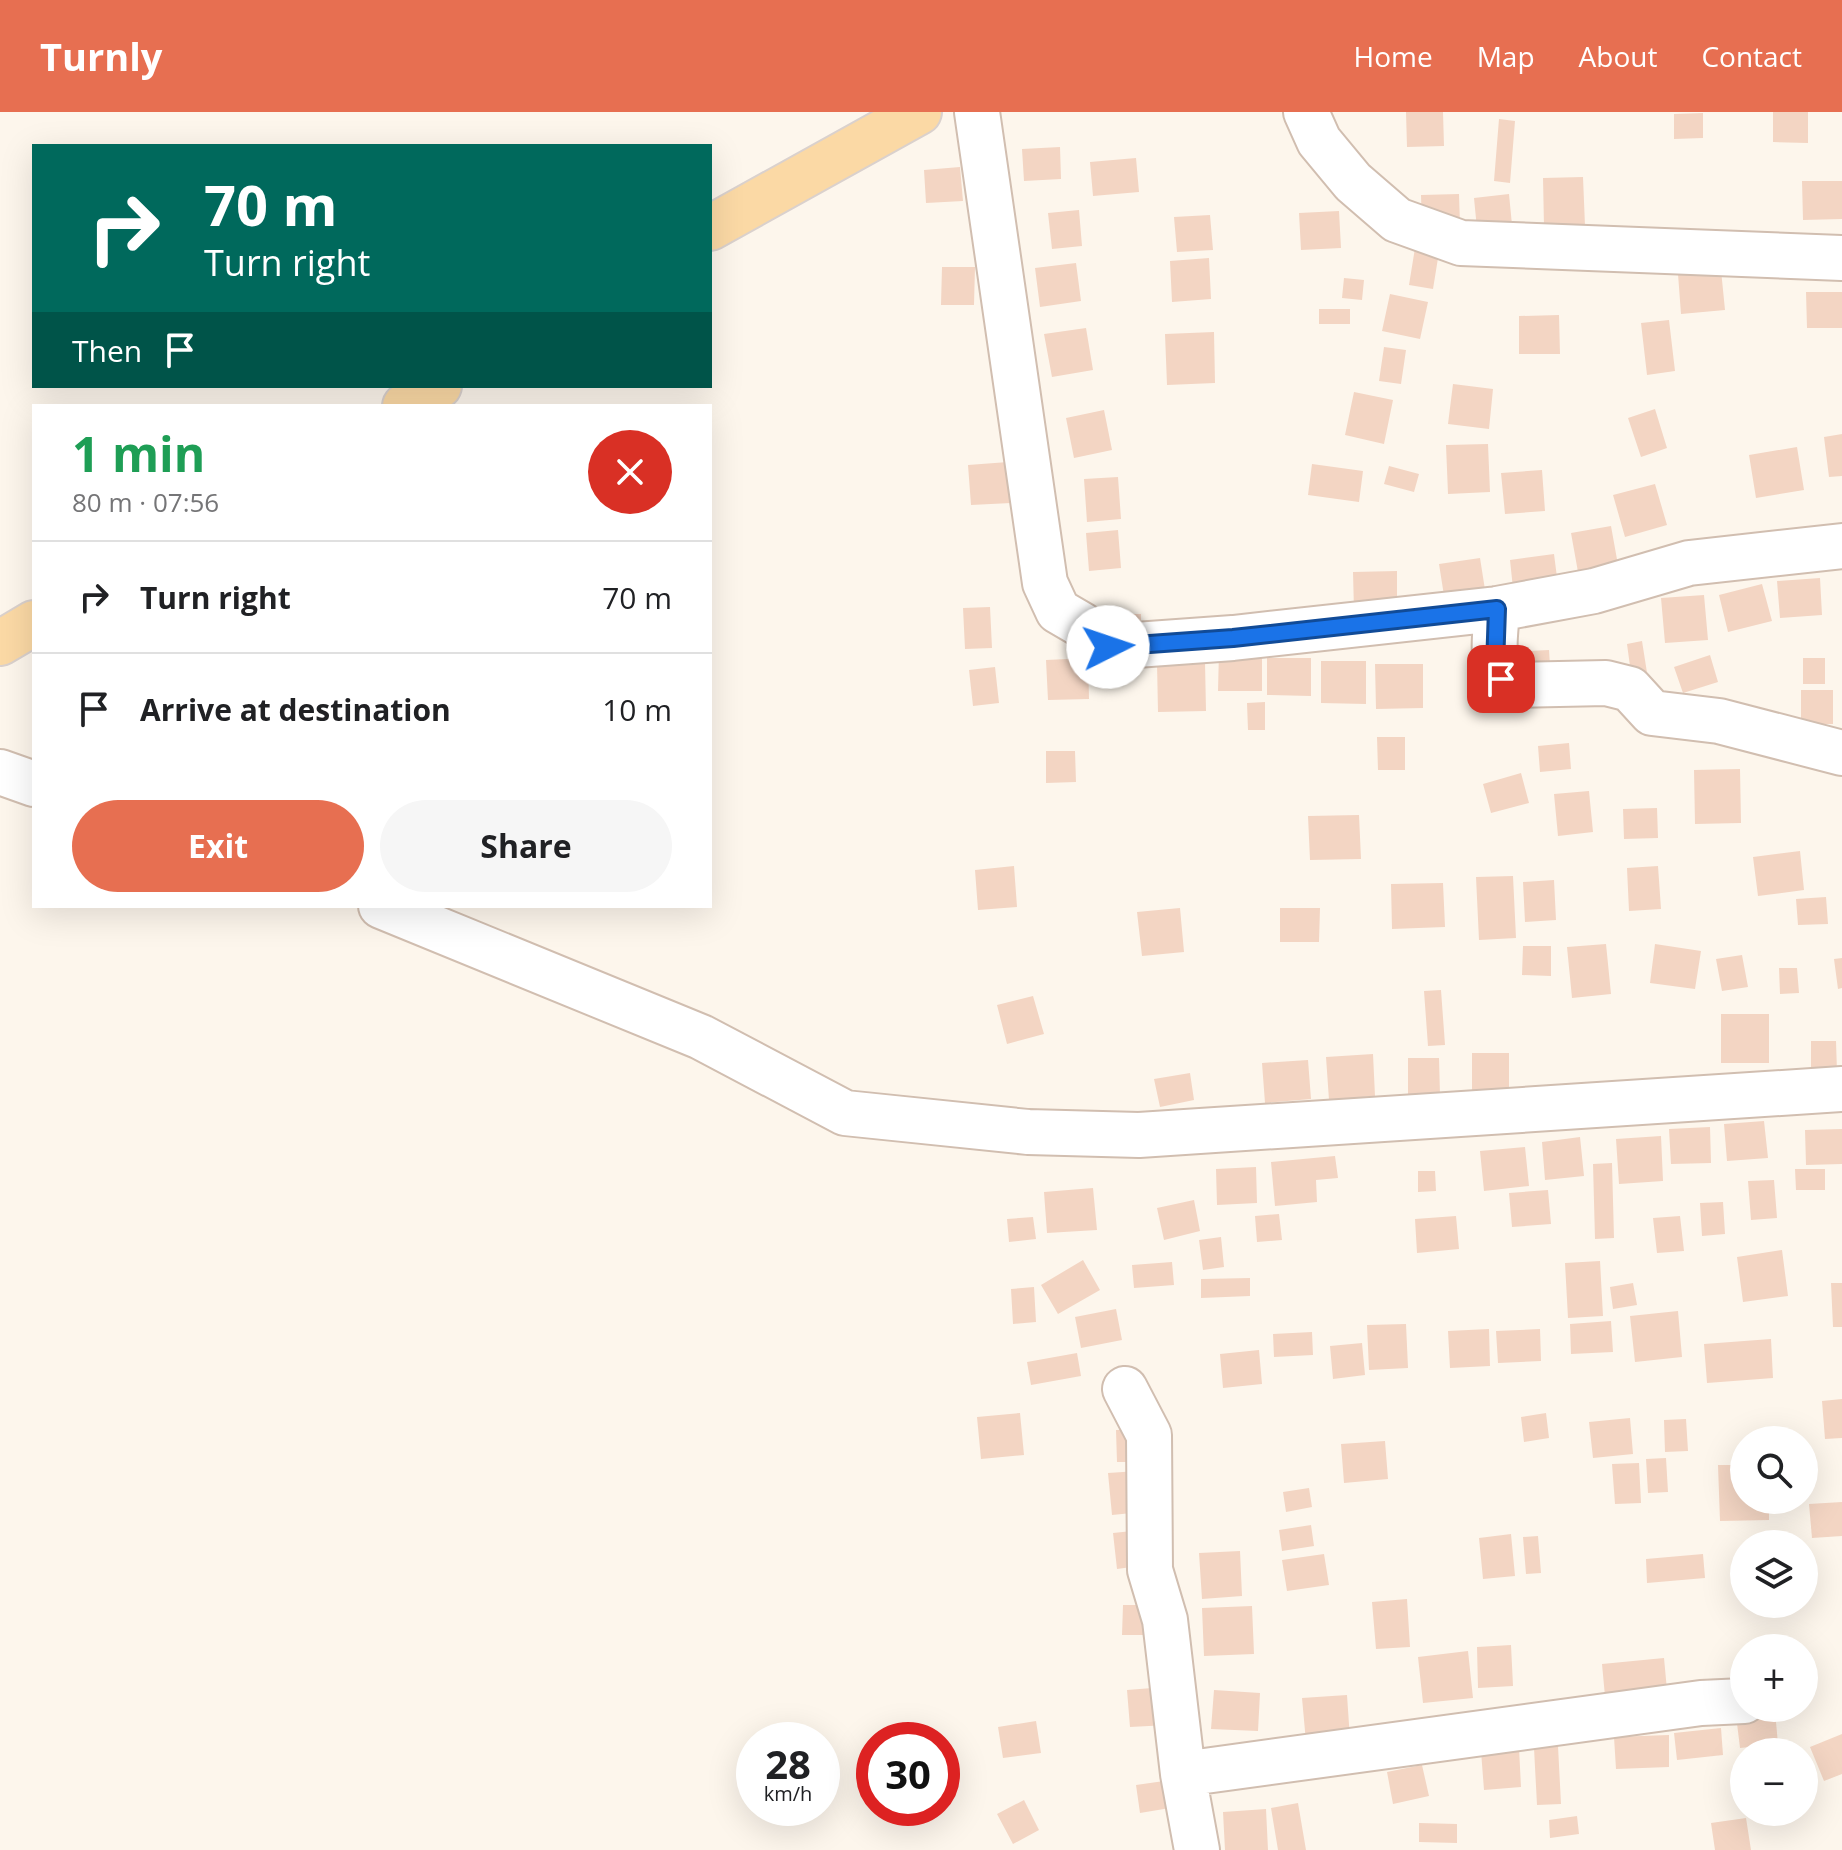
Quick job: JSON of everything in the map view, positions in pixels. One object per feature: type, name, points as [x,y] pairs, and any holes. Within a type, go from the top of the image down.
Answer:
[{"type":"main road","points":[[712,227],[919,112]]},
{"type":"main road","points":[[408,404],[436,388]]},
{"type":"main road","points":[[0,643],[32,624]]},
{"type":"street","points":[[977,112],[1045,583],[1058,611],[1108,647],[1233,638],[1497,609],[1594,591],[1689,563],[1842,546]]},
{"type":"street","points":[[1306,112],[1319,141],[1353,182],[1397,220],[1461,243],[1842,258]]},
{"type":"street","points":[[1497,609],[1495,666],[1501,679],[1511,685],[1606,683],[1630,689],[1652,713],[1719,721],[1842,753]]},
{"type":"street","points":[[0,772],[32,783]]},
{"type":"street","points":[[386,908],[701,1037],[845,1113],[1028,1132],[1139,1135],[1842,1089]]},
{"type":"street","points":[[1125,1389],[1149,1435],[1150,1570],[1165,1620],[1183,1774],[1197,1850]]},
{"type":"street","points":[[1183,1774],[1701,1703],[1730,1702]]},
{"type":"building","points":[[1406,112],[1443,112],[1444,146],[1407,147]]},
{"type":"building","points":[[1773,112],[1808,112],[1808,143],[1773,142]]},
{"type":"building","points":[[1703,113],[1703,138],[1674,139],[1674,114]]},
{"type":"building","points":[[1499,119],[1515,121],[1510,183],[1494,181]]},
{"type":"building","points":[[1060,147],[1061,179],[1024,181],[1022,149]]},
{"type":"building","points":[[1136,158],[1139,192],[1093,196],[1090,162]]},
{"type":"building","points":[[960,167],[963,201],[926,203],[924,170]]},
{"type":"building","points":[[1583,177],[1585,226],[1544,227],[1543,178]]},
{"type":"building","points":[[1802,181],[1842,181],[1842,219],[1803,220]]},
{"type":"building","points":[[1459,194],[1460,225],[1422,226],[1421,195]]},
{"type":"building","points":[[1509,194],[1512,225],[1477,229],[1474,198]]},
{"type":"building","points":[[1079,210],[1082,246],[1052,249],[1048,213]]},
{"type":"building","points":[[1339,211],[1341,248],[1301,250],[1299,213]]},
{"type":"building","points":[[1210,215],[1213,250],[1177,252],[1174,217]]},
{"type":"building","points":[[1415,248],[1439,252],[1433,289],[1409,285]]},
{"type":"building","points":[[1209,258],[1211,299],[1172,302],[1170,261]]},
{"type":"building","points":[[1076,263],[1081,301],[1040,307],[1035,268]]},
{"type":"building","points":[[942,267],[975,267],[974,305],[941,305]]},
{"type":"building","points":[[1721,270],[1725,310],[1681,314],[1678,274]]},
{"type":"building","points":[[1344,278],[1364,280],[1362,300],[1342,298]]},
{"type":"building","points":[[1806,292],[1842,292],[1842,328],[1807,328]]},
{"type":"building","points":[[1390,294],[1428,302],[1420,339],[1382,331]]},
{"type":"building","points":[[1319,309],[1350,309],[1350,324],[1319,324]]},
{"type":"building","points":[[1559,315],[1560,354],[1519,354],[1519,316]]},
{"type":"building","points":[[1669,320],[1675,371],[1647,375],[1641,323]]},
{"type":"building","points":[[1086,328],[1093,370],[1052,377],[1044,334]]},
{"type":"building","points":[[1214,332],[1215,383],[1167,385],[1165,334]]},
{"type":"building","points":[[1384,347],[1406,350],[1401,384],[1379,381]]},
{"type":"building","points":[[1453,384],[1493,389],[1489,429],[1448,424]]},
{"type":"building","points":[[1354,392],[1393,400],[1384,444],[1345,435]]},
{"type":"building","points":[[1655,409],[1667,448],[1641,457],[1628,418]]},
{"type":"building","points":[[1104,410],[1112,450],[1074,458],[1066,418]]},
{"type":"building","points":[[1842,434],[1842,476],[1829,477],[1824,437]]},
{"type":"building","points":[[1488,444],[1490,492],[1448,494],[1446,445]]},
{"type":"building","points":[[1797,447],[1804,490],[1756,498],[1749,455]]},
{"type":"building","points":[[1008,462],[1011,503],[971,505],[968,465]]},
{"type":"building","points":[[1312,464],[1363,471],[1359,502],[1308,495]]},
{"type":"building","points":[[1389,466],[1419,474],[1414,492],[1384,484]]},
{"type":"building","points":[[1542,470],[1545,511],[1505,514],[1501,473]]},
{"type":"building","points":[[1118,477],[1121,519],[1087,522],[1084,479]]},
{"type":"building","points":[[1655,484],[1667,525],[1625,537],[1613,495]]},
{"type":"building","points":[[1611,526],[1618,565],[1578,572],[1571,533]]},
{"type":"building","points":[[1118,530],[1121,568],[1089,571],[1086,533]]},
{"type":"building","points":[[1554,554],[1559,593],[1514,598],[1510,560]]},
{"type":"building","points":[[1480,558],[1486,596],[1445,602],[1439,564]]},
{"type":"building","points":[[1397,571],[1397,610],[1354,611],[1353,572]]},
{"type":"building","points":[[1820,578],[1822,615],[1780,618],[1777,581]]},
{"type":"building","points":[[1762,584],[1772,621],[1728,632],[1719,595]]},
{"type":"building","points":[[1704,595],[1708,640],[1665,643],[1661,598]]},
{"type":"building","points":[[990,607],[992,648],[965,649],[963,608]]},
{"type":"building","points":[[1107,614],[1141,614],[1141,640],[1106,639]]},
{"type":"building","points":[[1642,641],[1648,679],[1632,681],[1627,644]]},
{"type":"building","points":[[1549,650],[1551,682],[1512,684],[1511,652]]},
{"type":"building","points":[[1219,651],[1262,653],[1262,691],[1218,691]]},
{"type":"building","points":[[1710,655],[1718,682],[1683,693],[1674,667]]},
{"type":"building","points":[[1088,658],[1089,699],[1048,700],[1046,660]]},
{"type":"building","points":[[1267,658],[1311,658],[1311,696],[1267,695]]},
{"type":"building","points":[[1803,658],[1825,658],[1825,684],[1803,684]]},
{"type":"building","points":[[1321,661],[1366,661],[1366,704],[1321,703]]},
{"type":"building","points":[[1205,662],[1206,711],[1158,712],[1157,663]]},
{"type":"building","points":[[1375,664],[1423,664],[1423,708],[1376,709]]},
{"type":"building","points":[[995,667],[999,703],[973,706],[969,670]]},
{"type":"building","points":[[1801,690],[1833,690],[1833,724],[1801,724]]},
{"type":"building","points":[[1265,702],[1265,730],[1248,730],[1247,703]]},
{"type":"building","points":[[1377,737],[1405,737],[1405,770],[1378,770]]},
{"type":"building","points":[[1569,743],[1571,769],[1540,772],[1538,746]]},
{"type":"building","points":[[1046,751],[1075,751],[1076,782],[1046,783]]},
{"type":"building","points":[[1740,769],[1741,823],[1695,824],[1694,770]]},
{"type":"building","points":[[1521,773],[1529,803],[1491,813],[1483,784]]},
{"type":"building","points":[[1589,791],[1593,832],[1558,836],[1554,794]]},
{"type":"building","points":[[1657,808],[1658,838],[1624,839],[1623,809]]},
{"type":"building","points":[[1359,815],[1361,859],[1310,860],[1308,816]]},
{"type":"building","points":[[1800,851],[1804,890],[1758,896],[1753,857]]},
{"type":"building","points":[[1014,866],[1017,907],[978,910],[975,870]]},
{"type":"building","points":[[1658,866],[1661,909],[1629,911],[1627,868]]},
{"type":"building","points":[[1513,876],[1516,938],[1479,940],[1476,877]]},
{"type":"building","points":[[1554,880],[1556,920],[1525,922],[1523,882]]},
{"type":"building","points":[[1443,883],[1445,927],[1392,929],[1391,884]]},
{"type":"building","points":[[1826,897],[1828,924],[1798,925],[1796,899]]},
{"type":"building","points":[[1180,908],[1184,952],[1142,956],[1137,912]]},
{"type":"building","points":[[1280,908],[1320,908],[1319,942],[1280,942]]},
{"type":"building","points":[[1606,944],[1611,994],[1572,998],[1567,947]]},
{"type":"building","points":[[1655,944],[1701,951],[1695,989],[1650,983]]},
{"type":"building","points":[[1523,946],[1551,946],[1551,976],[1522,975]]},
{"type":"building","points":[[1742,955],[1748,987],[1722,991],[1716,959]]},
{"type":"building","points":[[1842,958],[1842,988],[1838,989],[1834,959]]},
{"type":"building","points":[[1779,968],[1797,968],[1799,993],[1780,994]]},
{"type":"building","points":[[1441,990],[1445,1045],[1428,1046],[1424,991]]},
{"type":"building","points":[[1033,996],[1044,1034],[1007,1044],[997,1005]]},
{"type":"building","points":[[1721,1014],[1769,1014],[1769,1063],[1721,1063]]},
{"type":"building","points":[[1811,1041],[1836,1041],[1837,1072],[1811,1073]]},
{"type":"building","points":[[1472,1053],[1509,1053],[1509,1092],[1472,1093]]},
{"type":"building","points":[[1373,1054],[1375,1096],[1329,1100],[1326,1057]]},
{"type":"building","points":[[1408,1058],[1439,1058],[1440,1095],[1408,1095]]},
{"type":"building","points":[[1308,1060],[1311,1099],[1265,1103],[1262,1063]]},
{"type":"building","points":[[1190,1073],[1194,1100],[1160,1107],[1154,1079]]},
{"type":"building","points":[[1764,1121],[1768,1158],[1727,1161],[1724,1124]]},
{"type":"building","points":[[1710,1127],[1711,1163],[1671,1164],[1669,1129]]},
{"type":"building","points":[[1842,1129],[1842,1164],[1806,1165],[1805,1130]]},
{"type":"building","points":[[1661,1136],[1663,1181],[1619,1184],[1616,1139]]},
{"type":"building","points":[[1580,1137],[1584,1176],[1545,1180],[1542,1142]]},
{"type":"building","points":[[1525,1147],[1529,1186],[1484,1191],[1480,1151]]},
{"type":"building","points":[[1335,1156],[1338,1178],[1316,1180],[1317,1202],[1275,1206],[1271,1162]]},
{"type":"building","points":[[1612,1163],[1614,1238],[1595,1239],[1593,1164]]},
{"type":"building","points":[[1256,1167],[1257,1203],[1217,1205],[1216,1169]]},
{"type":"building","points":[[1795,1169],[1825,1169],[1825,1190],[1796,1190]]},
{"type":"building","points":[[1418,1171],[1435,1171],[1436,1191],[1418,1192]]},
{"type":"building","points":[[1774,1180],[1777,1218],[1751,1220],[1748,1181]]},
{"type":"building","points":[[1093,1188],[1097,1230],[1047,1233],[1044,1192]]},
{"type":"building","points":[[1548,1190],[1551,1224],[1512,1227],[1509,1193]]},
{"type":"building","points":[[1194,1200],[1200,1231],[1164,1240],[1157,1208]]},
{"type":"building","points":[[1723,1202],[1725,1234],[1702,1236],[1700,1203]]},
{"type":"building","points":[[1279,1214],[1282,1240],[1257,1242],[1255,1216]]},
{"type":"building","points":[[1456,1216],[1459,1249],[1417,1253],[1415,1219]]},
{"type":"building","points":[[1680,1216],[1684,1251],[1657,1253],[1653,1218]]},
{"type":"building","points":[[1033,1217],[1036,1239],[1009,1242],[1007,1219]]},
{"type":"building","points":[[1221,1237],[1224,1267],[1203,1270],[1199,1240]]},
{"type":"building","points":[[1782,1250],[1788,1296],[1743,1302],[1737,1257]]},
{"type":"building","points":[[1083,1260],[1100,1290],[1058,1314],[1041,1285]]},
{"type":"building","points":[[1600,1261],[1603,1316],[1568,1318],[1565,1263]]},
{"type":"building","points":[[1172,1262],[1174,1285],[1134,1288],[1132,1265]]},
{"type":"building","points":[[1250,1278],[1250,1296],[1201,1298],[1201,1279]]},
{"type":"building","points":[[1633,1283],[1637,1305],[1613,1309],[1610,1287]]},
{"type":"building","points":[[1831,1283],[1842,1283],[1842,1327],[1833,1327]]},
{"type":"building","points":[[1034,1287],[1036,1322],[1013,1324],[1011,1289]]},
{"type":"building","points":[[1116,1309],[1122,1340],[1081,1348],[1075,1317]]},
{"type":"building","points":[[1678,1311],[1682,1357],[1635,1362],[1630,1316]]},
{"type":"building","points":[[1611,1321],[1613,1352],[1571,1354],[1570,1324]]},
{"type":"building","points":[[1406,1324],[1408,1368],[1369,1370],[1367,1325]]},
{"type":"building","points":[[1489,1329],[1490,1366],[1450,1368],[1448,1331]]},
{"type":"building","points":[[1540,1329],[1541,1361],[1498,1363],[1496,1331]]},
{"type":"building","points":[[1312,1332],[1313,1355],[1274,1357],[1273,1334]]},
{"type":"building","points":[[1771,1339],[1773,1378],[1707,1383],[1704,1344]]},
{"type":"building","points":[[1362,1343],[1365,1375],[1333,1379],[1330,1346]]},
{"type":"building","points":[[1259,1350],[1262,1384],[1223,1388],[1220,1354]]},
{"type":"building","points":[[1077,1353],[1081,1376],[1031,1385],[1027,1362]]},
{"type":"building","points":[[1842,1399],[1842,1438],[1825,1439],[1822,1401]]},
{"type":"building","points":[[1020,1413],[1024,1455],[981,1459],[977,1417]]},
{"type":"building","points":[[1546,1413],[1549,1438],[1524,1442],[1521,1417]]},
{"type":"building","points":[[1630,1418],[1633,1454],[1593,1458],[1589,1422]]},
{"type":"building","points":[[1686,1419],[1688,1451],[1665,1452],[1664,1420]]},
{"type":"building","points":[[1142,1429],[1142,1462],[1117,1462],[1116,1430]]},
{"type":"building","points":[[1385,1441],[1388,1479],[1344,1483],[1341,1444]]},
{"type":"building","points":[[1666,1458],[1668,1492],[1648,1493],[1646,1459]]},
{"type":"building","points":[[1639,1463],[1641,1503],[1615,1504],[1612,1464]]},
{"type":"building","points":[[1718,1465],[1730,1465],[1730,1514],[1769,1514],[1769,1520],[1720,1521]]},
{"type":"building","points":[[1138,1471],[1142,1512],[1112,1515],[1108,1473]]},
{"type":"building","points":[[1309,1488],[1312,1507],[1286,1512],[1283,1492]]},
{"type":"building","points":[[1842,1502],[1842,1536],[1818,1538],[1818,1530],[1811,1530],[1810,1514],[1818,1514],[1818,1503]]},
{"type":"building","points":[[1311,1525],[1314,1546],[1282,1551],[1279,1530]]},
{"type":"building","points":[[1142,1530],[1146,1565],[1117,1569],[1113,1533]]},
{"type":"building","points":[[1511,1534],[1515,1576],[1483,1579],[1479,1538]]},
{"type":"building","points":[[1538,1536],[1541,1573],[1526,1574],[1523,1537]]},
{"type":"building","points":[[1240,1551],[1242,1596],[1202,1599],[1199,1553]]},
{"type":"building","points":[[1324,1554],[1329,1585],[1287,1591],[1282,1560]]},
{"type":"building","points":[[1703,1554],[1705,1578],[1647,1583],[1646,1559]]},
{"type":"building","points":[[1407,1599],[1410,1647],[1376,1649],[1372,1602]]},
{"type":"building","points":[[1123,1605],[1156,1605],[1155,1635],[1122,1635]]},
{"type":"building","points":[[1252,1606],[1254,1654],[1204,1656],[1202,1608]]},
{"type":"building","points":[[1511,1645],[1513,1686],[1478,1688],[1477,1647]]},
{"type":"building","points":[[1468,1651],[1473,1698],[1423,1703],[1418,1657]]},
{"type":"building","points":[[1664,1658],[1668,1701],[1606,1707],[1602,1664]]},
{"type":"building","points":[[1165,1687],[1168,1725],[1130,1727],[1127,1690]]},
{"type":"building","points":[[1214,1690],[1260,1693],[1258,1731],[1211,1729]]},
{"type":"building","points":[[1347,1695],[1350,1739],[1306,1742],[1302,1698]]},
{"type":"building","points":[[1036,1721],[1041,1753],[1003,1758],[998,1727]]},
{"type":"building","points":[[1737,1722],[1776,1722],[1777,1738],[1739,1738]]},
{"type":"building","points":[[1721,1728],[1723,1755],[1677,1760],[1674,1733]]},
{"type":"building","points":[[1842,1734],[1842,1774],[1824,1781],[1818,1766],[1818,1744]]},
{"type":"building","points":[[1669,1735],[1669,1767],[1616,1769],[1614,1737]]},
{"type":"building","points":[[1558,1746],[1561,1804],[1537,1805],[1534,1748]]},
{"type":"building","points":[[1519,1748],[1521,1787],[1484,1790],[1481,1751]]},
{"type":"building","points":[[1422,1765],[1429,1796],[1393,1804],[1387,1772]]},
{"type":"building","points":[[1178,1779],[1182,1806],[1140,1813],[1136,1785]]},
{"type":"building","points":[[1024,1800],[1039,1830],[1013,1844],[997,1814]]},
{"type":"building","points":[[1298,1803],[1306,1850],[1278,1850],[1271,1808]]},
{"type":"building","points":[[1266,1809],[1268,1850],[1225,1850],[1223,1812]]},
{"type":"building","points":[[1577,1816],[1579,1834],[1550,1838],[1549,1820]]},
{"type":"building","points":[[1730,1820],[1730,1826],[1747,1826],[1751,1850],[1715,1850],[1711,1823]]},
{"type":"building","points":[[1419,1823],[1457,1824],[1457,1843],[1419,1842]]},
{"type":"route","points":[[1108,647],[1233,638],[1497,609],[1495,666],[1501,679]]}]
